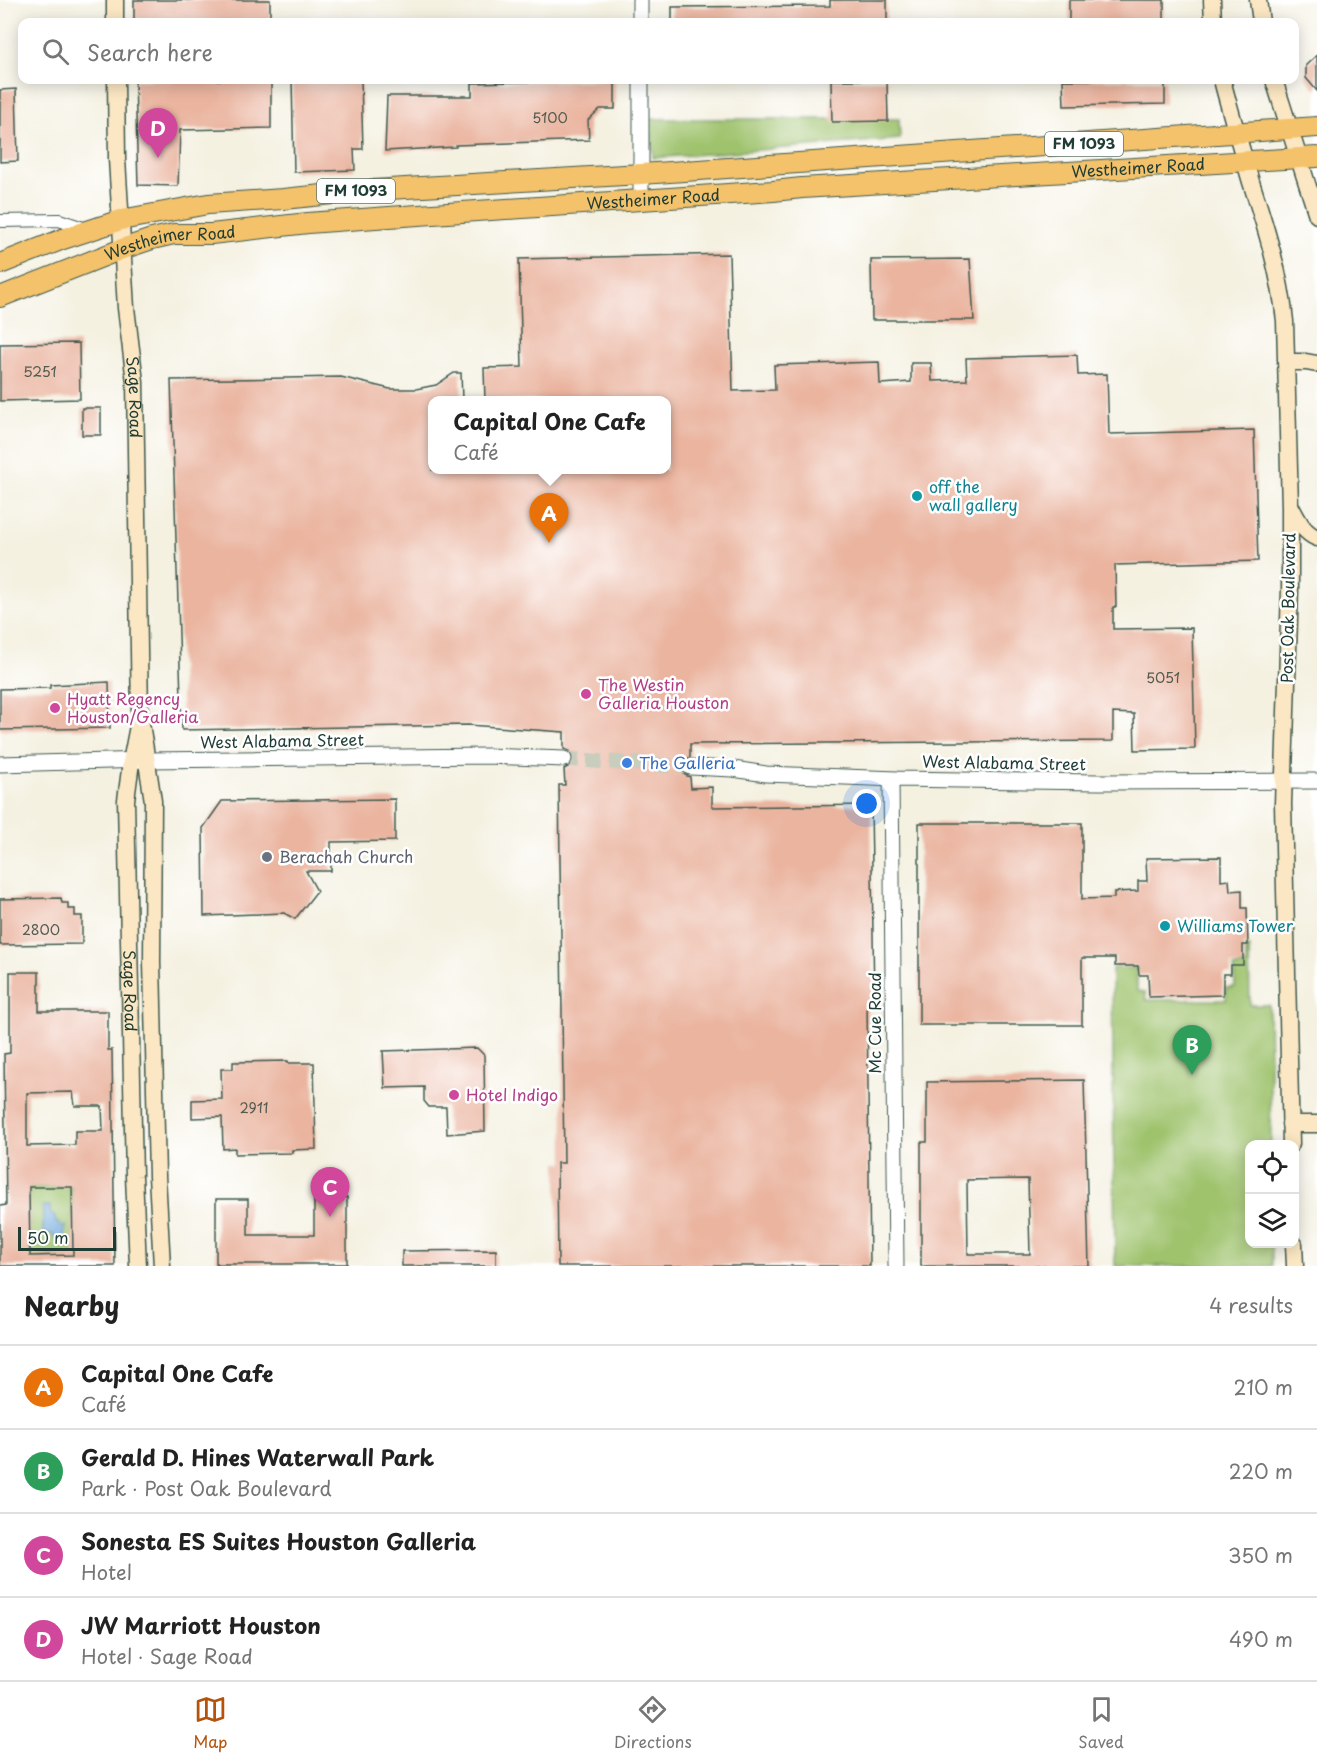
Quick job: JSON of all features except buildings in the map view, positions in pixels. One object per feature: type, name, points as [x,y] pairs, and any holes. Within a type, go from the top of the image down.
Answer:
[{"type":"main road","points":[[115,0],[115,18]]},
{"type":"main road","points":[[1212,0],[1213,18]]},
{"type":"main road","points":[[1258,0],[1260,18]]},
{"type":"main road","name":"Sage Road","points":[[116,84],[117,159],[126,308],[135,382],[140,717],[139,761],[126,801],[138,1266]]},
{"type":"main road","name":"Post Oak Boulevard","points":[[1223,84],[1267,230],[1278,276],[1285,321],[1290,507],[1283,781],[1291,1140]]},
{"type":"main road","points":[[1275,84],[1289,129],[1308,158],[1317,215]]},
{"type":"main road","name":"Westheimer Road","points":[[0,264],[63,239],[121,220],[208,204],[283,199],[372,189],[641,174],[1317,127]]},
{"type":"main road","points":[[984,178],[1054,161],[1056,159],[1055,146]]},
{"type":"main road","points":[[802,188],[805,183],[813,179],[829,177],[878,158]]},
{"type":"main road","name":"Westheimer Road","points":[[0,297],[123,249],[174,234],[211,234],[318,222],[802,188],[1308,158]]},
{"type":"main road","points":[[389,217],[400,204],[423,203],[468,184]]},
{"type":"main road","points":[[318,222],[368,203],[372,189]]},
{"type":"main road","points":[[1286,362],[1317,364]]},
{"type":"main road","points":[[1290,507],[1301,525],[1310,535],[1317,538]]},
{"type":"main road","name":"Sage Road","points":[[139,761],[153,801],[152,963],[157,1176],[162,1266]]},
{"type":"main road","points":[[129,960],[152,963]]},
{"type":"main road","points":[[1290,1124],[1317,1124]]},
{"type":"main road","points":[[134,1176],[157,1176]]},
{"type":"main road","points":[[1294,1248],[1295,1266]]},
{"type":"street","points":[[640,0],[640,18]]},
{"type":"street","points":[[641,84],[641,201]]},
{"type":"street","points":[[0,221],[58,220],[90,230]]},
{"type":"street","name":"West Alabama Street","points":[[0,764],[488,756],[564,759]]},
{"type":"street","name":"West Alabama Street","points":[[690,767],[733,769],[766,774],[891,779],[1099,782],[1317,781]]},
{"type":"street","name":"Mc Cue Road","points":[[891,779],[896,1266]]},
{"type":"green space","points":[[651,119],[899,119],[900,139],[653,158]]},
{"type":"green space","points":[[1246,948],[1249,948],[1250,1005],[1269,1005],[1271,1140],[1245,1140],[1245,1248],[1272,1248],[1272,1266],[1115,1266],[1112,968],[1137,968],[1137,991],[1145,992],[1146,1000],[1226,1000],[1226,988],[1235,987],[1234,967],[1246,966]]},
{"type":"green space","points":[[29,1187],[72,1187],[73,1262],[59,1263],[59,1255],[45,1255],[30,1263]]},
{"type":"water","points":[[43,1206],[50,1206],[50,1213],[55,1217],[56,1223],[65,1226],[64,1240],[56,1240],[52,1234],[43,1233]]},
{"type":"tunnel","points":[[564,759],[690,767]]},
{"type":"place","name":"JW Marriott Houston","points":[[158,158]]},
{"type":"place","name":"off the wall gallery","points":[[917,496]]},
{"type":"place","name":"Capital One Cafe","points":[[549,543]]},
{"type":"place","name":"The Westin Galleria Houston","points":[[586,694]]},
{"type":"place","name":"Hyatt Regency Houston/Galleria","points":[[55,708]]},
{"type":"place","name":"The Galleria","points":[[627,763]]},
{"type":"place","name":"Berachah Church","points":[[267,857]]},
{"type":"place","name":"Williams Tower","points":[[1165,926]]},
{"type":"place","name":"Gerald D. Hines Waterwall Park","points":[[1192,1075]]},
{"type":"place","name":"Hotel Indigo","points":[[454,1095]]},
{"type":"place","name":"Sonesta ES Suites Houston Galleria","points":[[330,1217]]}]
